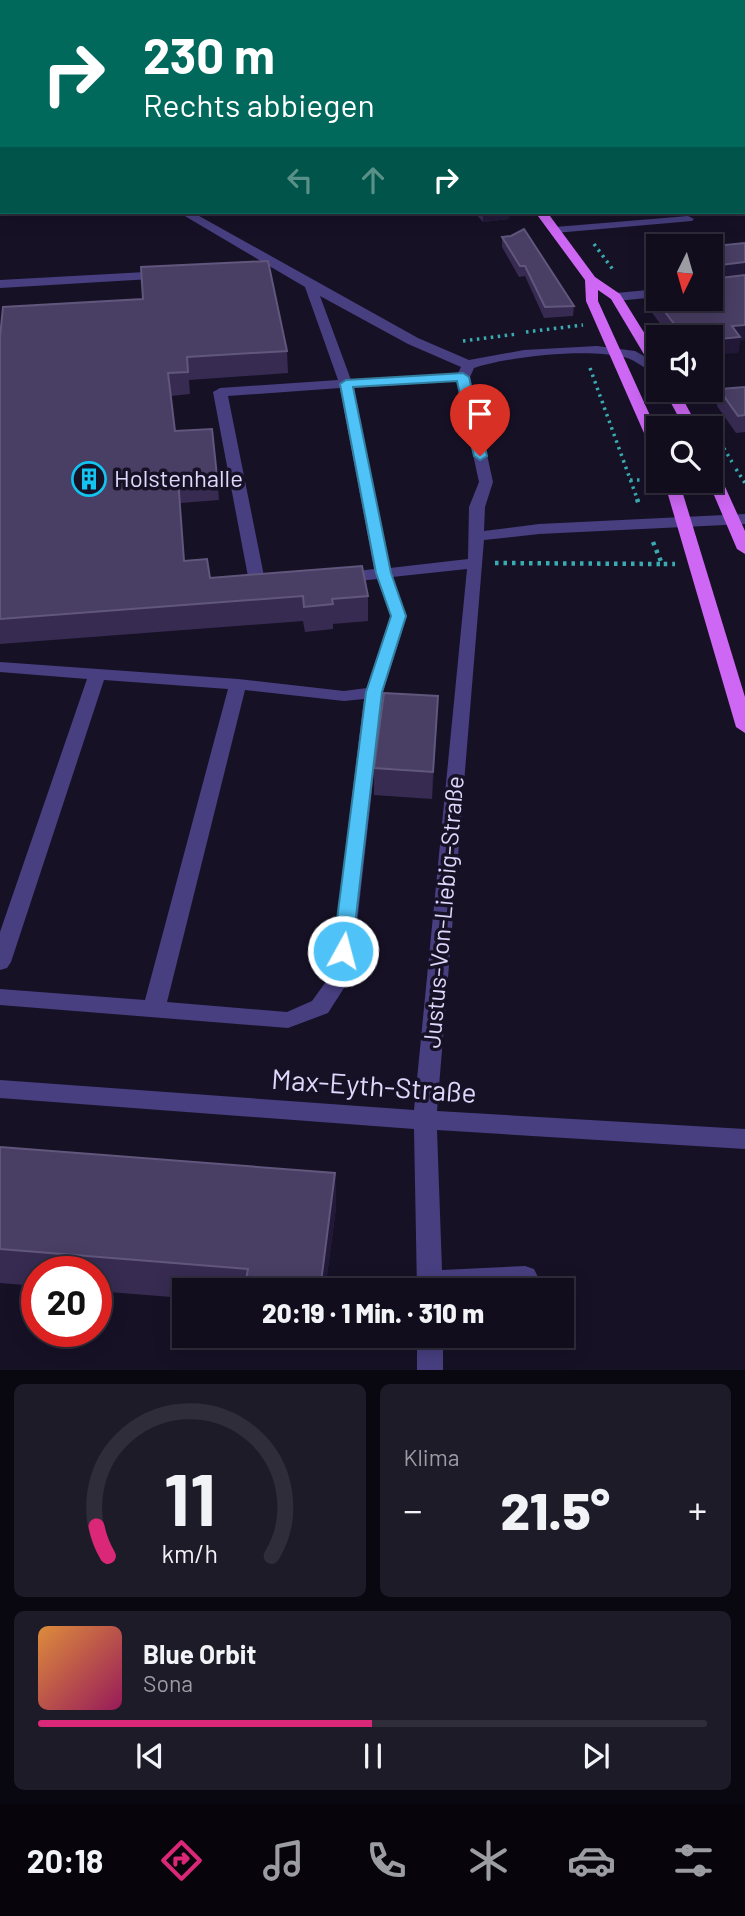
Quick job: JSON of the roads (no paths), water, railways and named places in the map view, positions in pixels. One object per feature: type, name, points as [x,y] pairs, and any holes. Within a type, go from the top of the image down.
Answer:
[{"type":"main road","points":[[543,214],[591,280],[616,297],[646,346]]},
{"type":"main road","points":[[591,280],[592,301],[646,425]]},
{"type":"main road","points":[[723,491],[739,519],[745,549]]},
{"type":"main road","points":[[675,493],[745,727]]},
{"type":"street","points":[[187,214],[465,371]]},
{"type":"street","points":[[555,230],[688,219]]},
{"type":"street","points":[[251,270],[279,268]]},
{"type":"street","points":[[0,284],[182,274]]},
{"type":"street","points":[[0,997],[288,1020],[320,1007],[340,977],[374,692],[399,616],[383,573],[346,384],[310,285]]},
{"type":"street","points":[[616,297],[646,294]]},
{"type":"street","points":[[616,351],[631,342],[638,331]]},
{"type":"street","points":[[286,584],[258,587],[219,392],[346,384],[465,371],[498,356],[616,351],[631,354],[646,362]]},
{"type":"street","name":"Justus-Von-Liebig-Straße","points":[[430,1278],[425,1120],[476,563],[477,508],[486,482],[465,371]]},
{"type":"street","points":[[478,536],[539,529],[739,519]]},
{"type":"street","points":[[328,580],[476,563]]},
{"type":"street","points":[[0,667],[238,684],[344,696],[374,692]]},
{"type":"street","points":[[0,962],[98,673]]},
{"type":"street","points":[[154,1009],[238,684]]},
{"type":"street","name":"Max-Eyth-Straße","points":[[0,1088],[425,1120],[745,1139]]},
{"type":"street","points":[[515,1278],[526,1277]]},
{"type":"street","points":[[430,1348],[430,1370]]},
{"type":"place","name":"Holstenhalle","points":[[89,479]]}]
